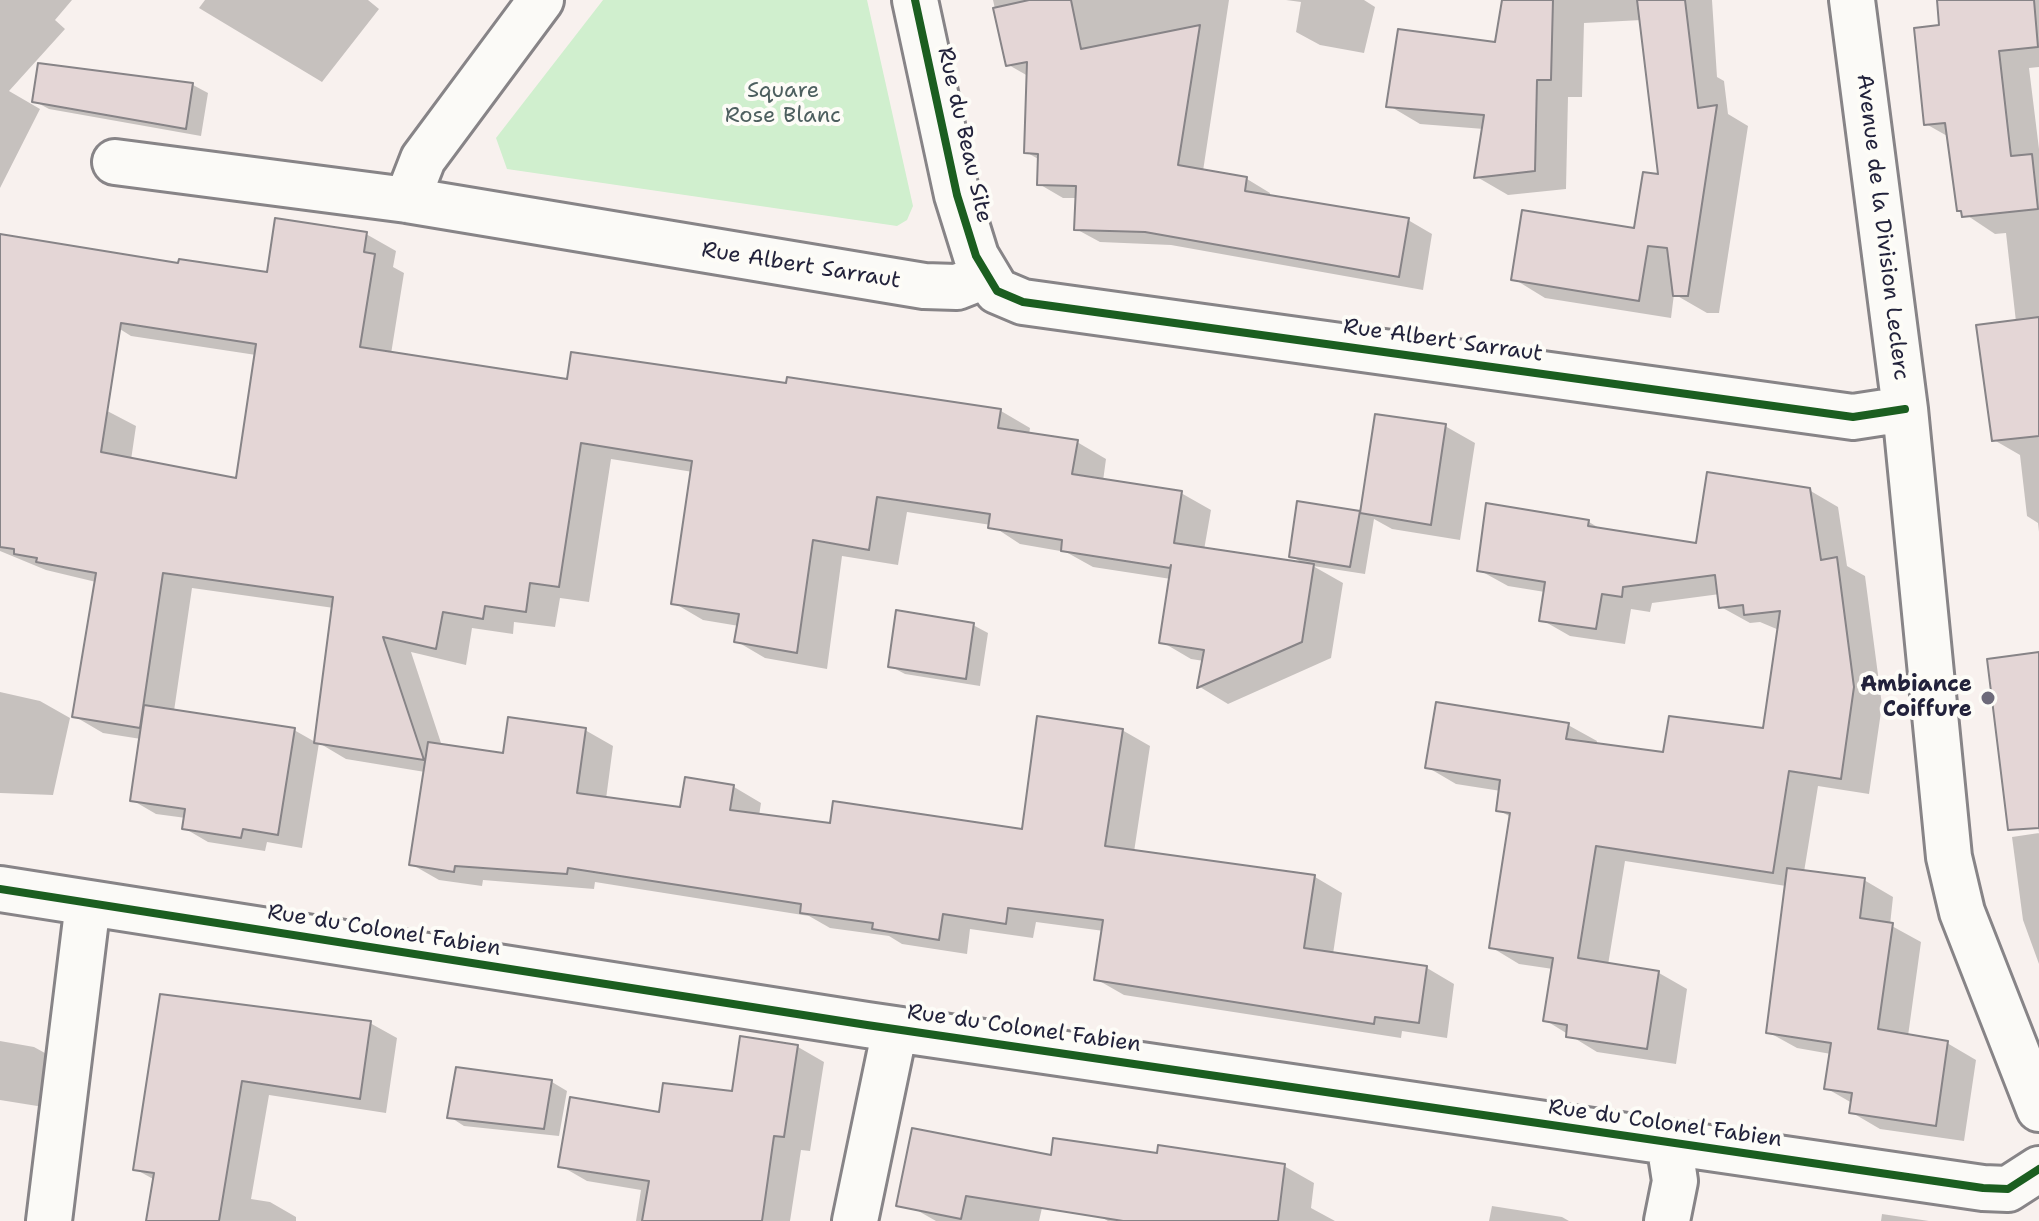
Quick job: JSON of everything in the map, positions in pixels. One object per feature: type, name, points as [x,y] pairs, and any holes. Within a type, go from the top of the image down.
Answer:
[{"type":"street","points":[[407,200],[423,159],[541,0]]},
{"type":"street","name":"Rue du Beau Site","points":[[915,0],[957,195],[985,276]]},
{"type":"street","name":"Avenue de la Division Leclerc","points":[[1852,0],[1905,409],[1949,857],[1962,912],[2039,1109]]},
{"type":"street","name":"Rue Albert Sarraut","points":[[115,162],[407,200],[924,286],[957,287],[985,276],[997,291],[1023,302],[1853,417],[1905,409]]},
{"type":"street","name":"Rue du Colonel Fabien","points":[[0,889],[895,1029],[1983,1188],[2008,1189],[2039,1169]]},
{"type":"street","points":[[49,1221],[88,903]]},
{"type":"street","points":[[855,1221],[895,1029]]},
{"type":"street","points":[[1667,1221],[1675,1181],[1669,1142]]},
{"type":"green space","name":"Square Rose Blanc","points":[[603,0],[867,0],[913,206],[907,220],[897,226],[507,169],[496,138]]},
{"type":"building","points":[[1029,0],[1071,0],[1081,49],[1200,25],[1178,165],[1247,177],[1245,191],[1409,218],[1399,277],[1145,232],[1074,230],[1076,186],[1037,185],[1038,154],[1024,153],[1027,62],[1006,66],[993,8]]},
{"type":"building","points":[[1502,0],[1553,0],[1551,80],[1537,80],[1535,171],[1474,178],[1484,115],[1386,107],[1398,29],[1495,42]]},
{"type":"building","points":[[1637,0],[1685,0],[1698,108],[1717,105],[1688,296],[1673,296],[1667,248],[1648,246],[1639,301],[1511,280],[1522,210],[1634,228],[1643,172],[1658,174]]},
{"type":"building","points":[[1937,0],[2034,0],[2038,47],[1999,51],[2011,156],[2032,154],[2038,209],[1962,217],[1961,211],[1957,211],[1945,123],[1924,125],[1914,28],[1939,25]]},
{"type":"building","points":[[38,63],[193,83],[186,129],[32,102]]},
{"type":"building","points":[[275,218],[367,232],[364,252],[375,254],[360,347],[567,379],[571,352],[786,383],[787,377],[1001,409],[998,428],[1078,440],[1072,474],[1182,491],[1174,543],[1314,564],[1302,642],[1197,688],[1204,650],[1159,643],[1171,565],[1170,568],[1061,551],[1062,540],[988,528],[990,514],[877,497],[869,550],[813,540],[797,653],[734,642],[739,614],[671,604],[692,461],[581,443],[559,587],[530,583],[526,612],[485,606],[483,619],[443,612],[436,649],[383,637],[424,760],[314,743],[333,597],[163,573],[140,728],[72,717],[96,573],[36,562],[37,558],[14,554],[14,549],[0,547],[0,234],[178,263],[179,259],[267,272]],"holes":[[[121,323],[256,344],[236,478],[101,452]]]},
{"type":"building","points":[[2039,317],[2039,436],[1992,441],[1976,325]]},
{"type":"building","points":[[1375,414],[1446,424],[1431,525],[1360,513]]},
{"type":"building","points":[[1707,472],[1810,488],[1821,560],[1837,557],[1854,687],[1841,779],[1789,771],[1773,873],[1596,846],[1578,958],[1659,971],[1647,1049],[1566,1037],[1567,1025],[1543,1021],[1553,958],[1489,948],[1510,813],[1496,811],[1500,780],[1425,768],[1436,702],[1569,723],[1566,739],[1663,752],[1669,716],[1763,728],[1780,611],[1744,615],[1743,605],[1719,608],[1715,575],[1623,587],[1622,597],[1602,594],[1596,629],[1539,621],[1545,582],[1477,571],[1486,503],[1589,520],[1588,526],[1696,543]]},
{"type":"building","points":[[1297,501],[1360,511],[1350,567],[1289,557]]},
{"type":"building","points":[[896,610],[974,623],[966,679],[888,667]]},
{"type":"building","points":[[2039,652],[2039,828],[2008,830],[1987,659]]},
{"type":"building","points":[[144,705],[295,728],[278,835],[243,829],[241,838],[182,829],[185,809],[130,801]]},
{"type":"building","points":[[1037,716],[1123,729],[1105,846],[1315,875],[1304,948],[1427,966],[1419,1023],[1375,1017],[1374,1024],[1094,980],[1103,920],[1008,908],[1006,924],[943,914],[939,940],[872,929],[873,923],[800,913],[801,904],[568,868],[567,874],[455,866],[454,872],[409,865],[428,742],[503,753],[508,717],[586,728],[577,793],[680,807],[685,777],[734,785],[730,810],[830,823],[833,801],[1022,829]]},
{"type":"building","points":[[1787,868],[1865,878],[1860,918],[1893,923],[1878,1029],[1948,1041],[1936,1126],[1849,1113],[1852,1093],[1824,1089],[1831,1043],[1766,1033]]},
{"type":"building","points":[[160,994],[371,1021],[360,1099],[242,1081],[219,1221],[146,1221],[154,1173],[133,1170]]},
{"type":"building","points":[[740,1036],[798,1045],[784,1137],[774,1136],[762,1221],[642,1221],[649,1181],[558,1167],[570,1097],[659,1112],[663,1083],[732,1091]]},
{"type":"building","points":[[456,1067],[552,1080],[544,1129],[447,1118]]},
{"type":"building","points":[[912,1128],[1051,1155],[1053,1138],[1157,1153],[1158,1145],[1285,1164],[1278,1221],[1123,1221],[966,1196],[961,1219],[896,1206]]},
{"type":"cycle path","points":[[915,0],[957,195],[976,256],[997,291],[1023,302],[1853,417],[1905,409]]},
{"type":"cycle path","points":[[0,889],[867,1025],[1983,1188],[2008,1189],[2039,1169]]},
{"type":"place","name":"Ambiance Coiffure","points":[[1988,698]]}]
